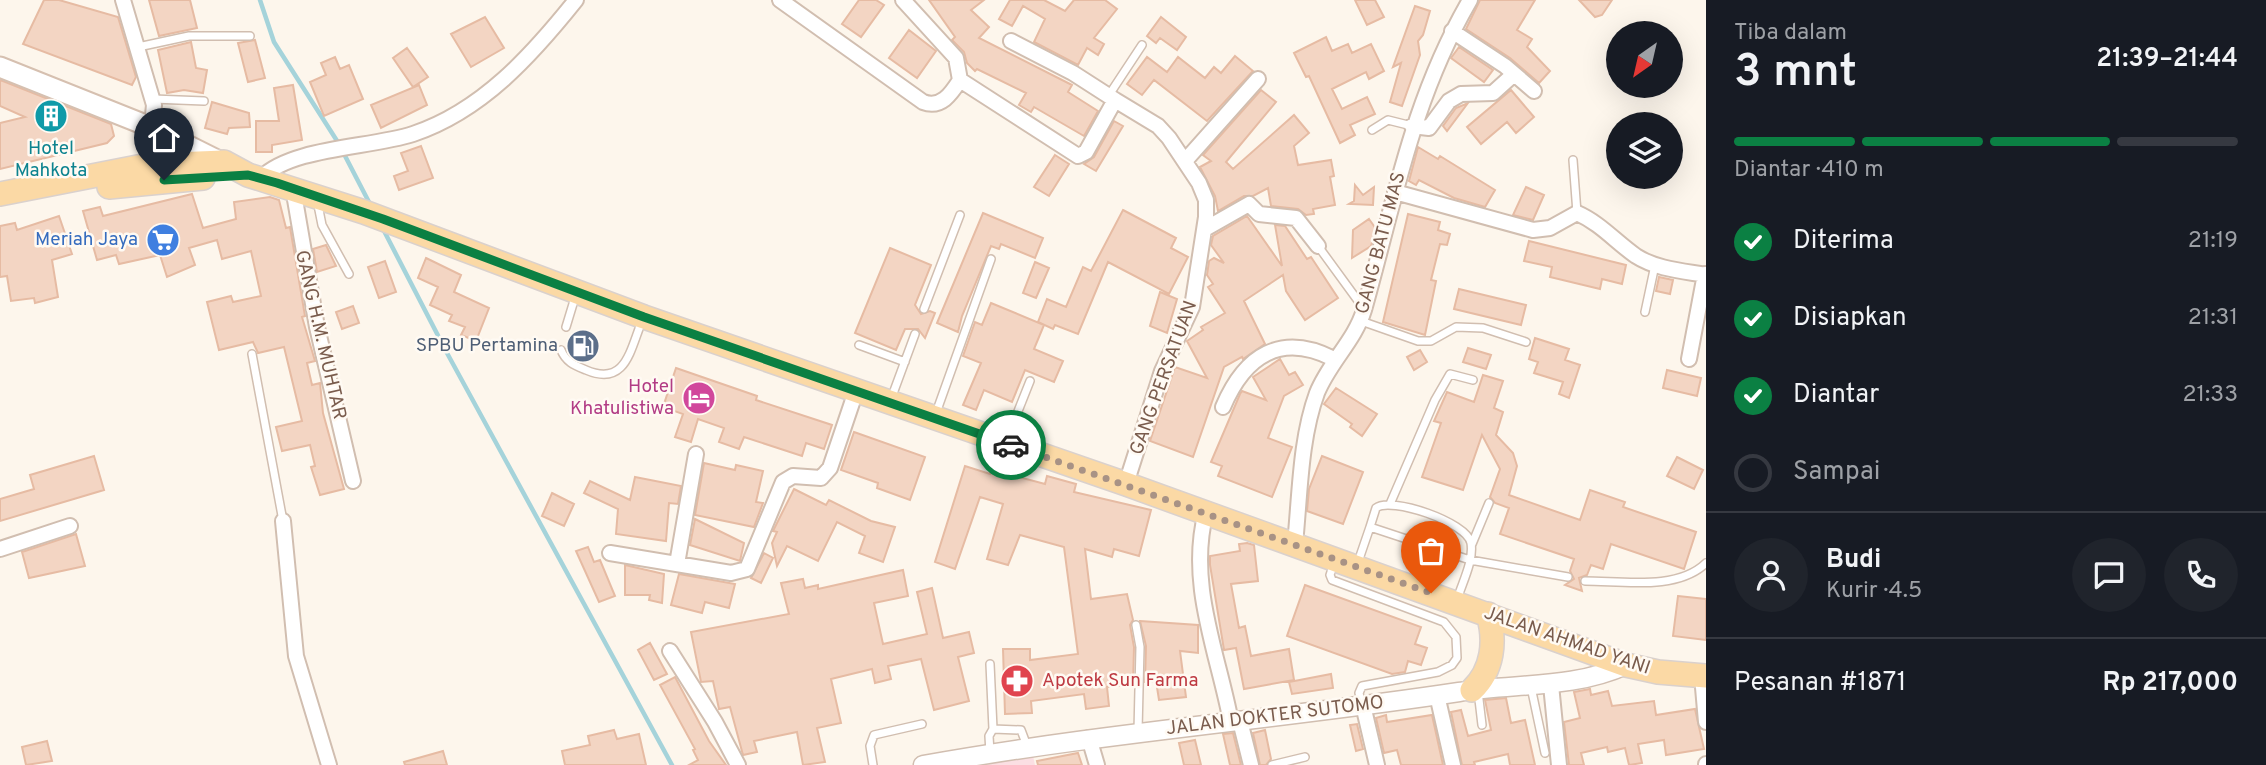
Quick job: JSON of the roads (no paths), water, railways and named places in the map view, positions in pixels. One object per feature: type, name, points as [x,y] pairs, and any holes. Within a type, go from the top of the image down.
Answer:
[{"type":"main road","points":[[0,67],[153,128],[241,173]]},
{"type":"main road","points":[[0,206],[48,190],[148,165],[241,173]]},
{"type":"main road","points":[[0,194],[241,173]]},
{"type":"main road","name":"JALAN AHMAD YANI","points":[[241,173],[364,212],[644,317],[1206,512],[1626,665],[1658,672],[1704,676]]},
{"type":"main road","points":[[1475,690],[1483,677],[1493,647],[1488,614]]},
{"type":"street","points":[[123,0],[153,99],[153,128],[148,165]]},
{"type":"street","points":[[241,173],[413,134],[472,104],[530,56],[576,0]]},
{"type":"street","points":[[903,0],[956,58],[960,80],[1078,156],[1086,152],[1112,98]]},
{"type":"street","name":"GANG BATU MAS","points":[[1294,544],[1310,415],[1334,359],[1362,315],[1412,126],[1438,59],[1470,0]]},
{"type":"street","points":[[787,2],[923,102],[931,105],[942,102],[960,80]]},
{"type":"street","points":[[1452,31],[1514,74],[1534,92]]},
{"type":"street","name":"GANG PERSATUAN","points":[[1011,40],[1157,126],[1185,161],[1206,200],[1205,229],[1192,307],[1159,380],[1126,484]]},
{"type":"street","points":[[1412,126],[1429,128],[1450,101],[1468,92],[1493,93],[1514,74]]},
{"type":"street","points":[[1185,161],[1258,79]]},
{"type":"street","name":"GANG H.M. MUHTAR","points":[[293,188],[315,314],[353,481]]},
{"type":"street","points":[[1395,192],[1533,230],[1550,228],[1577,213],[1589,219],[1638,258],[1656,265],[1705,274],[1689,359]]},
{"type":"street","points":[[1205,229],[1249,204],[1259,214],[1296,218],[1318,246]]},
{"type":"street","points":[[1223,407],[1241,373],[1275,349],[1295,345],[1313,348],[1334,359]]},
{"type":"street","points":[[610,553],[730,573],[747,569],[783,482],[793,476],[816,479],[826,473],[856,391]]},
{"type":"street","points":[[677,564],[696,454]]},
{"type":"street","points":[[1206,512],[1198,541],[1206,622],[1235,722],[1251,765]]},
{"type":"street","points":[[282,521],[296,656],[329,765]]},
{"type":"street","points":[[0,549],[70,526]]},
{"type":"street","points":[[670,651],[738,765]]},
{"type":"street","name":"JALAN DOKTER SUTOMO","points":[[923,765],[982,758],[1027,747],[1089,738],[1235,722],[1475,690],[1551,685],[1589,678],[1626,665]]},
{"type":"street","points":[[1704,676],[1706,722]]},
{"type":"street","points":[[1551,685],[1559,765]]},
{"type":"street","points":[[1437,695],[1453,765]]},
{"type":"street","points":[[1363,705],[1377,765]]},
{"type":"street","points":[[1089,738],[1097,765]]},
{"type":"lane","points":[[138,47],[189,36],[250,36]]},
{"type":"lane","points":[[1112,98],[1142,45]]},
{"type":"lane","points":[[153,99],[204,101]]},
{"type":"lane","points":[[1372,130],[1388,120],[1412,126]]},
{"type":"lane","points":[[1573,160],[1577,213]]},
{"type":"lane","points":[[316,196],[321,225],[349,274]]},
{"type":"lane","points":[[924,309],[960,215]]},
{"type":"lane","points":[[1318,246],[1362,315],[1418,341],[1431,341],[1456,327],[1483,328],[1526,342]]},
{"type":"lane","points":[[934,419],[991,259]]},
{"type":"lane","points":[[1646,312],[1656,265]]},
{"type":"lane","points":[[566,327],[577,292]]},
{"type":"lane","points":[[561,350],[565,360],[599,375],[618,372],[625,363],[644,317]]},
{"type":"lane","points":[[889,403],[915,334]]},
{"type":"lane","points":[[859,345],[905,362]]},
{"type":"lane","points":[[252,354],[282,521]]},
{"type":"lane","points":[[1390,504],[1435,400],[1450,374],[1473,380]]},
{"type":"lane","points":[[1006,443],[1030,381]]},
{"type":"lane","points":[[1456,602],[1470,559],[1471,544],[1489,503]]},
{"type":"lane","points":[[1363,705],[1359,693],[1362,686],[1437,673],[1452,665],[1457,658],[1456,638],[1444,622],[1332,580],[1329,575],[1346,563],[1370,527],[1376,508],[1390,504],[1461,528],[1471,544]]},
{"type":"lane","points":[[1370,527],[1470,559],[1568,577]]},
{"type":"lane","points":[[1586,581],[1669,581],[1699,570],[1706,563]]},
{"type":"lane","points":[[1136,625],[1140,647],[1138,732]]},
{"type":"lane","points":[[982,758],[993,729],[990,664]]},
{"type":"lane","points":[[1531,686],[1545,753]]},
{"type":"lane","points":[[1475,690],[1482,725]]},
{"type":"lane","points":[[873,765],[870,746],[874,735],[922,724]]},
{"type":"lane","points":[[993,729],[1021,730],[1027,747]]},
{"type":"lane","points":[[1272,765],[1305,757]]},
{"type":"waterway","points":[[260,0],[274,42],[339,144]]},
{"type":"waterway","points":[[343,152],[371,206]]},
{"type":"waterway","points":[[382,227],[447,353],[672,765]]},
{"type":"place","name":"Hotel Mahkota","points":[[51,116]]},
{"type":"place","name":"Meriah Jaya","points":[[163,240]]},
{"type":"place","name":"SPBU Pertamina","points":[[583,346]]},
{"type":"place","name":"Hotel Khatulistiwa","points":[[699,398]]},
{"type":"place","name":"Apotek Sun Farma","points":[[1017,681]]}]
